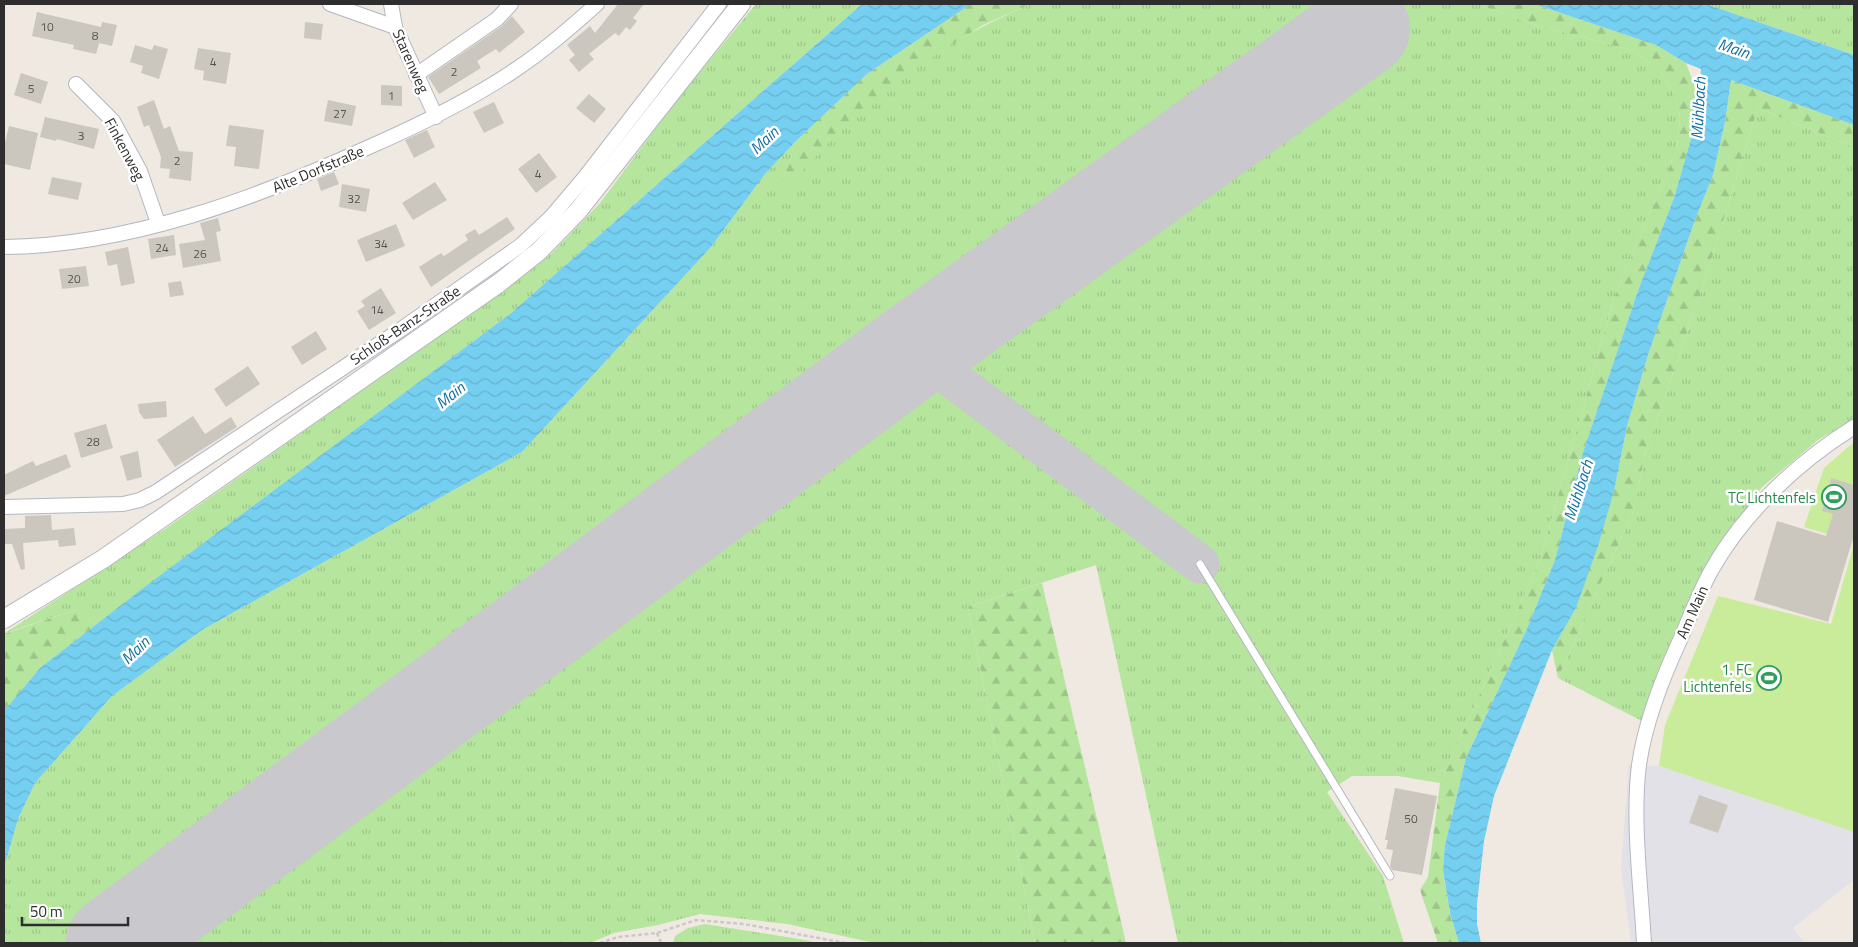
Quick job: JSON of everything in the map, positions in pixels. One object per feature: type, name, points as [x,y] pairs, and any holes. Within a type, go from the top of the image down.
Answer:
[{"type":"street","points":[[330,4],[395,27]]},
{"type":"street","name":"Starenweg","points":[[391,4],[395,27],[436,117]]},
{"type":"street","points":[[416,75],[497,18],[512,4]]},
{"type":"street","name":"Alte Dorfstraße","points":[[4,247],[64,244],[158,224],[263,193],[436,117],[515,70],[563,34],[597,4]]},
{"type":"street","name":"Schloß-Banz-Straße","points":[[4,507],[123,504],[140,500],[156,492],[478,276],[520,246],[552,216],[584,178],[719,4]]},
{"type":"street","points":[[4,619],[103,559],[476,299],[538,252],[593,192],[741,4]]},
{"type":"street","name":"Finkenweg","points":[[76,84],[113,121],[140,171],[158,224]]},
{"type":"street","name":"Am Main","points":[[1644,943],[1637,802],[1639,765],[1647,730],[1665,672],[1711,570],[1739,530],[1766,498],[1798,469],[1832,441],[1854,428]]},
{"type":"lane","points":[[1200,564],[1390,876]]},
{"type":"path","points":[[600,943],[618,937],[657,933],[696,920],[744,924],[845,943]]},
{"type":"path","points":[[657,933],[661,943]]},
{"type":"shaded area","points":[[1629,765],[1659,766],[1854,832],[1854,880],[1793,928],[1805,943],[1631,943],[1621,868]]},
{"type":"green space","points":[[756,4],[862,4],[510,314],[96,625],[75,610],[5,633],[165,529],[509,287],[551,254],[600,203],[677,100]]},
{"type":"green space","points":[[971,4],[1030,4],[983,25],[894,81],[840,130],[776,200],[796,141],[867,74]]},
{"type":"green space","points":[[1030,4],[1477,4],[1526,22],[1634,51],[1659,70],[1673,91],[1680,118],[1677,149],[1614,298],[1540,560],[1440,783],[1398,776],[1352,776],[1327,792],[1383,876],[1404,943],[1178,943],[1096,565],[968,607],[1035,943],[875,943],[787,924],[700,914],[658,925],[614,933],[590,943],[4,943],[4,868],[18,819],[35,783],[112,696],[202,630],[522,452],[711,247],[765,174],[796,141],[777,198],[848,121],[879,92],[927,58],[960,39]]},
{"type":"green space","points":[[1477,4],[1534,4],[1656,45],[1686,63],[1699,98],[1691,139],[1674,198],[1639,288],[1584,449],[1555,560],[1526,631],[1466,758],[1445,845],[1443,871],[1450,914],[1459,943],[1438,943],[1420,890],[1428,877],[1440,783],[1540,560],[1614,298],[1677,149],[1680,118],[1673,91],[1659,70],[1634,51],[1526,22]]},
{"type":"green space","points":[[1706,4],[1854,4],[1854,55]]},
{"type":"green space","points":[[1731,80],[1854,125],[1854,147],[1758,108],[1700,296],[1645,453],[1634,510],[1558,678],[1552,650],[1576,608],[1614,491],[1627,426],[1648,355],[1695,220],[1713,175],[1725,122]]},
{"type":"green space","points":[[1758,108],[1854,147],[1854,419],[1818,440],[1762,487],[1721,546],[1644,722],[1558,678],[1634,510],[1645,453],[1700,296]]},
{"type":"green space","name":"TC Lichtenfels","points":[[1854,442],[1854,542],[1804,527],[1824,468]]},
{"type":"green space","name":"1. FC Lichtenfels","points":[[1854,544],[1854,832],[1659,766],[1665,725],[1718,596],[1831,624]]},
{"type":"green space","points":[[1042,583],[1126,943],[1035,943],[968,607]]},
{"type":"green space","points":[[75,610],[96,625],[40,668],[4,711],[4,634]]},
{"type":"green space","points":[[705,924],[818,943],[673,943],[675,936],[688,928]]},
{"type":"water","name":"Main","points":[[862,4],[971,4],[867,74],[796,141],[765,174],[711,247],[522,452],[202,630],[112,696],[35,783],[18,819],[4,868],[4,711],[40,668],[142,589],[510,314]]},
{"type":"water","points":[[1534,4],[1706,4],[1854,55],[1854,125],[1731,80],[1725,122],[1713,175],[1695,220],[1648,355],[1627,426],[1614,491],[1598,546],[1576,608],[1552,650],[1494,796],[1484,841],[1477,904],[1477,924],[1481,943],[1459,943],[1450,913],[1443,870],[1445,845],[1466,758],[1526,631],[1555,560],[1584,449],[1639,288],[1674,198],[1691,139],[1699,98],[1701,69],[1686,63],[1656,45]]},
{"type":"building","points":[[618,4],[644,4],[633,18],[637,21],[630,30],[626,27],[619,36],[615,33],[589,54],[594,59],[579,72],[569,60],[575,55],[567,45],[590,26],[595,33]]},
{"type":"building","points":[[37,12],[101,27],[102,22],[117,25],[112,46],[99,43],[96,54],[73,49],[74,45],[32,36]]},
{"type":"building","points":[[512,16],[525,32],[499,53],[496,49],[477,61],[481,68],[439,94],[428,77],[502,26]]},
{"type":"building","points":[[305,22],[323,24],[321,40],[304,38]]},
{"type":"building","points":[[135,45],[152,50],[154,45],[168,49],[159,79],[141,73],[143,66],[130,62]]},
{"type":"building","points":[[198,48],[231,53],[226,84],[203,80],[204,71],[194,69]]},
{"type":"building","points":[[21,73],[48,82],[41,104],[14,95]]},
{"type":"building","points":[[381,85],[402,86],[402,106],[381,105]]},
{"type":"building","points":[[589,94],[606,109],[594,123],[576,108]]},
{"type":"building","points":[[154,100],[164,129],[170,126],[179,151],[193,152],[191,181],[169,178],[170,169],[160,168],[161,157],[149,125],[144,127],[137,107]]},
{"type":"building","points":[[328,100],[356,106],[352,126],[324,121]]},
{"type":"building","points":[[494,102],[504,123],[484,133],[473,112]]},
{"type":"building","points":[[45,117],[99,129],[94,149],[57,139],[56,141],[40,137]]},
{"type":"building","points":[[229,125],[264,130],[259,169],[234,166],[236,147],[226,146]]},
{"type":"building","points":[[9,126],[38,133],[30,170],[4,164],[4,147]]},
{"type":"building","points":[[427,130],[435,147],[414,158],[405,140]]},
{"type":"building","points":[[539,153],[557,177],[536,193],[518,169]]},
{"type":"building","points":[[334,172],[339,184],[321,191],[317,179]]},
{"type":"building","points":[[52,177],[82,183],[78,200],[48,194]]},
{"type":"building","points":[[435,182],[447,200],[413,220],[402,203]]},
{"type":"building","points":[[342,184],[370,189],[366,212],[339,207]]},
{"type":"building","points":[[507,217],[515,229],[431,287],[419,267],[441,253],[444,256],[468,240],[465,235],[475,229],[479,235]]},
{"type":"building","points":[[218,218],[221,231],[216,232],[221,261],[183,268],[179,244],[205,240],[200,223]]},
{"type":"building","points":[[396,224],[405,246],[366,262],[357,240]]},
{"type":"building","points":[[174,235],[176,255],[151,259],[148,239]]},
{"type":"building","points":[[128,247],[135,283],[121,286],[117,264],[108,266],[105,252]]},
{"type":"building","points":[[86,266],[89,286],[62,289],[59,269]]},
{"type":"building","points":[[181,281],[184,295],[170,297],[168,283]]},
{"type":"building","points":[[381,288],[396,313],[369,330],[357,311],[365,306],[361,301]]},
{"type":"building","points":[[316,331],[327,349],[302,365],[291,347]]},
{"type":"building","points":[[248,366],[260,384],[226,407],[214,389]]},
{"type":"building","points":[[166,401],[167,417],[144,419],[139,412],[138,404]]},
{"type":"building","points":[[193,416],[205,434],[231,417],[237,427],[175,467],[157,440]]},
{"type":"building","points":[[106,424],[113,448],[81,458],[74,433]]},
{"type":"building","points":[[138,451],[142,477],[127,481],[120,456]]},
{"type":"building","points":[[66,454],[71,467],[4,496],[4,475],[33,461],[36,466]]},
{"type":"building","points":[[1831,478],[1854,485],[1854,535],[1828,622],[1754,600],[1777,521],[1826,536],[1833,514],[1822,511]]},
{"type":"building","points":[[51,515],[52,530],[74,528],[76,545],[59,547],[58,540],[23,543],[25,569],[21,570],[12,544],[4,544],[4,529],[25,528],[25,516]]},
{"type":"building","points":[[1395,788],[1437,796],[1422,875],[1392,870],[1390,866],[1393,850],[1386,849],[1388,840],[1385,840]]},
{"type":"building","points":[[1699,795],[1728,805],[1718,833],[1689,823]]},
{"type":"taxiway","points":[[914,350],[1200,564]]},
{"type":"runway","points":[[114,943],[914,350],[1362,29]]},
{"type":"place","name":"TC Lichtenfels","points":[[1834,497]]},
{"type":"place","name":"1. FC Lichtenfels","points":[[1769,678]]},
{"type":"water label","name":"Mühlbach","points":[[1698,108]]},
{"type":"water label","name":"Mühlbach","points":[[1578,490]]}]
